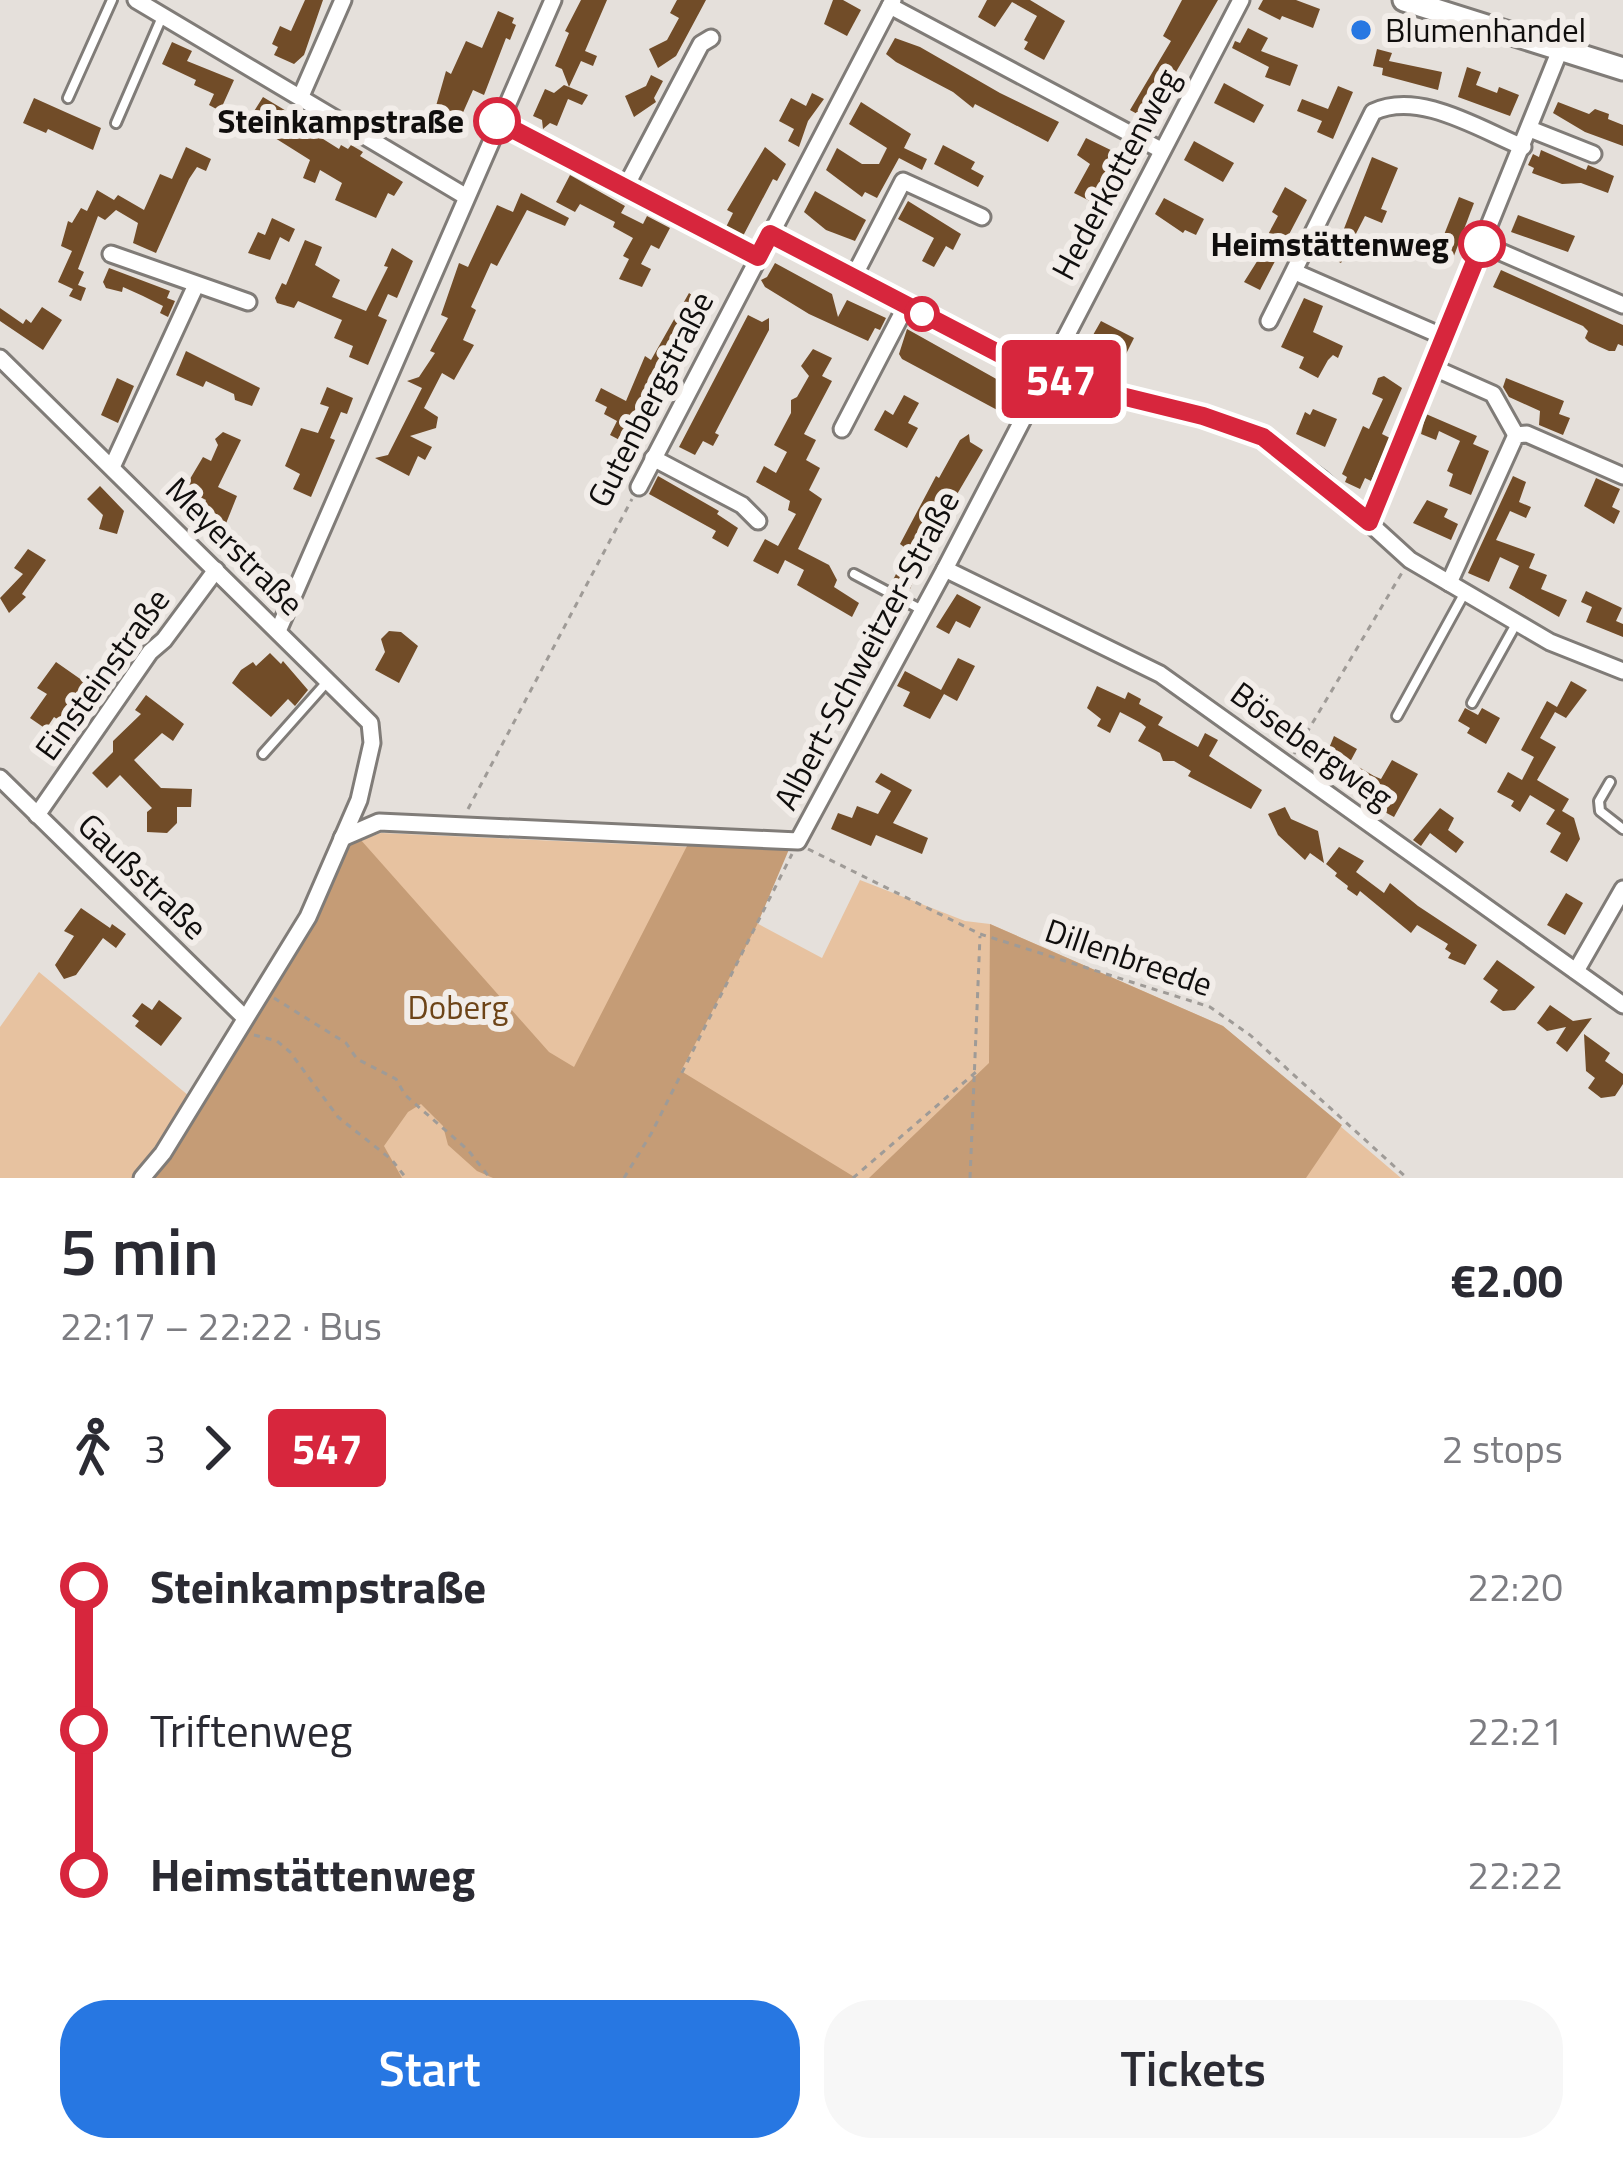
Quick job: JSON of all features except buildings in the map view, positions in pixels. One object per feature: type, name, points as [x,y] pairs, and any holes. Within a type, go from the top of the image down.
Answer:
[{"type":"main road","points":[[1404,0],[1623,69]]},
{"type":"street","points":[[136,0],[465,196]]},
{"type":"street","points":[[302,95],[343,0]]},
{"type":"street","points":[[278,631],[553,0]]},
{"type":"street","name":"Hederkottenweg","points":[[1044,377],[1241,0]]},
{"type":"street","points":[[892,3],[1161,150]]},
{"type":"street","name":"Gutenbergstraße","points":[[639,487],[892,3]]},
{"type":"street","points":[[625,188],[701,44],[711,38]]},
{"type":"street","points":[[1369,522],[1560,50]]},
{"type":"street","points":[[1269,321],[1373,112],[1396,103],[1428,110],[1522,147]]},
{"type":"street","points":[[497,121],[758,257]]},
{"type":"street","points":[[1530,129],[1593,154]]},
{"type":"street","points":[[854,278],[904,181],[982,217]]},
{"type":"street","points":[[770,234],[1044,377],[1203,416],[1263,437],[1410,560],[1550,642],[1623,671]]},
{"type":"street","points":[[1482,244],[1623,305]]},
{"type":"street","points":[[111,254],[248,302]]},
{"type":"street","points":[[1294,272],[1444,337]]},
{"type":"street","points":[[112,467],[196,285]]},
{"type":"street","points":[[842,429],[906,306]]},
{"type":"street","name":"Meyerstraße","points":[[0,358],[370,723],[373,742],[359,800],[342,838]]},
{"type":"street","points":[[1432,367],[1493,394],[1516,436]]},
{"type":"street","name":"Albert-Schweitzer-Straße","points":[[342,838],[380,822],[798,841],[1044,377]]},
{"type":"street","points":[[1516,436],[1527,434],[1623,476]]},
{"type":"street","points":[[1449,583],[1516,436]]},
{"type":"street","points":[[653,458],[742,505],[758,521]]},
{"type":"street","name":"Bösebergweg","points":[[945,569],[1160,674],[1623,1005]]},
{"type":"street","name":"Einsteinstraße","points":[[38,815],[150,652],[216,570]]},
{"type":"street","name":"Gaußstraße","points":[[0,778],[244,1017]]},
{"type":"street","points":[[359,800],[380,822]]},
{"type":"street","points":[[142,1178],[163,1153],[308,917],[342,838]]},
{"type":"street","points":[[1576,971],[1623,889]]},
{"type":"lane","points":[[68,98],[112,0]]},
{"type":"lane","points":[[116,123],[162,16]]},
{"type":"lane","points":[[854,574],[923,610]]},
{"type":"lane","points":[[1397,716],[1465,592]]},
{"type":"lane","points":[[1472,703],[1517,623]]},
{"type":"lane","points":[[263,754],[328,681]]},
{"type":"lane","points":[[1610,782],[1598,801],[1600,811],[1623,829]]},
{"type":"path","name":"Gutenbergstraße","points":[[459,826],[639,487]]},
{"type":"path","points":[[1288,765],[1410,560]]},
{"type":"path","points":[[624,1178],[651,1134],[798,841]]},
{"type":"path","name":"Dillenbreede","points":[[798,841],[980,934],[1210,1007],[1407,1178]]},
{"type":"path","points":[[970,1178],[980,934]]},
{"type":"path","points":[[264,990],[346,1043],[357,1059],[396,1079],[405,1095],[468,1150],[490,1178]]},
{"type":"path","points":[[231,1036],[244,1040],[264,1035],[277,1041],[338,1117],[392,1160],[406,1178]]},
{"type":"path","points":[[853,1178],[977,1071]]},
{"type":"green space","name":"Doberg","points":[[381,833],[780,851],[749,919],[822,958],[860,880],[965,921],[990,924],[1223,1026],[1401,1178],[0,1178],[0,1027],[39,972],[200,1105],[350,844]]},
{"type":"green space","points":[[360,839],[549,1052],[574,1067],[687,846],[790,847],[757,925],[681,1071],[856,1178],[493,1178],[477,1171],[448,1145],[443,1126],[421,1104],[408,1112],[384,1146],[402,1178],[150,1178],[340,858]]},
{"type":"green space","points":[[990,924],[1223,1026],[1342,1125],[1306,1178],[869,1178],[989,1063]]},
{"type":"bus line","name":"547","points":[[497,121],[758,257],[770,234],[1044,377],[1203,416],[1263,437],[1369,522],[1482,244]]},
{"type":"place","name":"Blumenhandel","points":[[1361,30]]},
{"type":"place","name":"Steinkampstraße","points":[[497,121]]},
{"type":"place","name":"Heimstättenweg","points":[[1482,244]]}]
